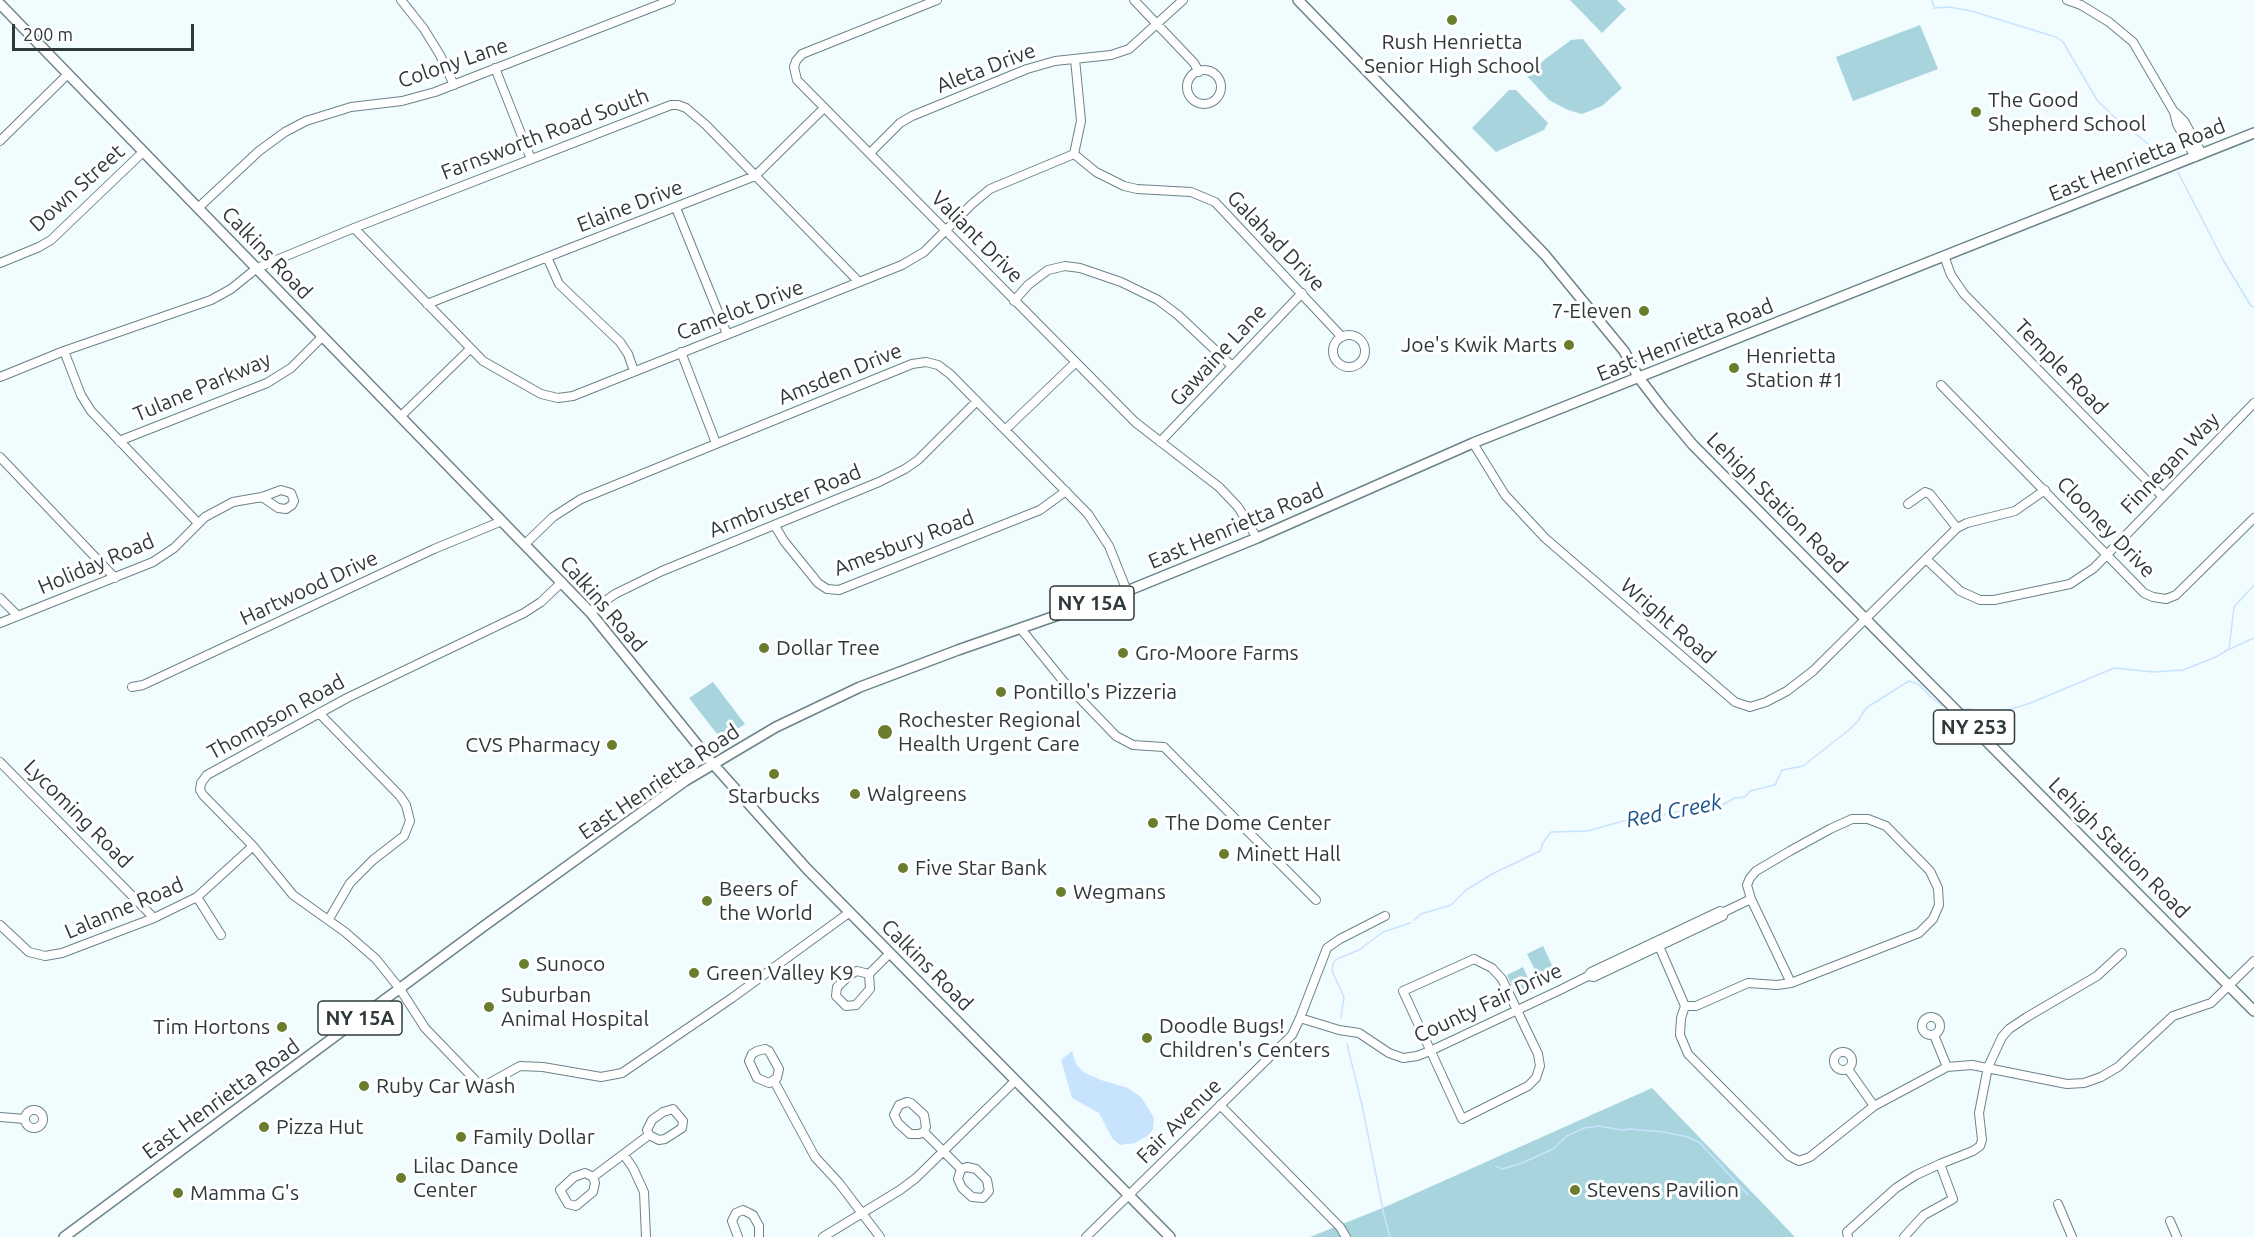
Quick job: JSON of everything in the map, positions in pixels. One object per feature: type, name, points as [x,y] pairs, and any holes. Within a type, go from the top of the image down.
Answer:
[{"type":"main road","name":"Lehigh Station Road","points":[[1298,0],[1545,255],[1624,351],[1639,378],[1693,445],[2254,1011]]},
{"type":"main road","name":"Calkins Road","points":[[0,4],[562,582],[590,612],[713,764],[850,912],[1170,1237]]},
{"type":"main road","name":"East Henrietta Road","points":[[63,1237],[685,781],[776,727],[835,698],[925,662],[1127,591],[1257,538],[1473,443],[2254,133]]},
{"type":"street","points":[[401,0],[424,29],[454,85]]},
{"type":"street","name":"Colony Lane","points":[[198,208],[259,151],[297,125],[332,111],[402,101],[454,85],[671,0]]},
{"type":"street","name":"Valiant Drive","points":[[936,0],[802,54],[794,70],[797,80],[1074,363],[1135,422],[1219,487],[1238,507],[1257,538]]},
{"type":"street","points":[[1134,0],[1194,63],[1199,72]]},
{"type":"street","name":"Aleta Drive","points":[[870,153],[895,128],[912,116],[1036,66],[1122,52],[1137,44],[1183,0]]},
{"type":"street","points":[[2067,0],[2081,5],[2109,22],[2133,42],[2174,112],[2177,124],[2198,155]]},
{"type":"street","points":[[1074,154],[1081,121],[1076,59]]},
{"type":"street","points":[[495,68],[531,159]]},
{"type":"street","points":[[1199,72],[1210,72],[1218,79],[1221,89],[1212,102],[1201,104],[1189,94],[1190,78],[1199,72]]},
{"type":"street","points":[[0,141],[68,74]]},
{"type":"street","name":"Farnsworth Road South","points":[[0,377],[64,351],[211,300],[231,289],[257,268],[354,228],[675,104],[691,111],[859,282]]},
{"type":"street","name":"Elaine Drive","points":[[428,304],[754,176],[824,108]]},
{"type":"street","name":"Down Street","points":[[0,263],[51,240],[143,152]]},
{"type":"street","name":"Camelot Drive","points":[[354,228],[470,349],[497,371],[541,394],[551,397],[573,396],[914,259],[990,189],[1074,154]]},
{"type":"street","name":"Galahad Drive","points":[[1074,154],[1096,172],[1124,186],[1137,189],[1191,192],[1215,202],[1342,337]]},
{"type":"street","points":[[676,208],[727,334]]},
{"type":"street","name":"Temple Road","points":[[1944,256],[1951,275],[1964,294],[2162,496]]},
{"type":"street","points":[[547,257],[559,284],[620,342],[628,354],[634,371]]},
{"type":"street","points":[[1014,301],[1028,285],[1048,270],[1065,266],[1089,271],[1121,282],[1158,300],[1178,315],[1232,366]]},
{"type":"street","name":"Gawaine Lane","points":[[1160,442],[1302,293]]},
{"type":"street","name":"Galahad Drive","points":[[1352,335],[1361,340],[1365,355],[1360,364],[1344,367],[1335,360],[1333,350],[1337,340],[1342,337],[1352,335]]},
{"type":"street","name":"Tulane Parkway","points":[[119,441],[267,383],[291,368],[323,336]]},
{"type":"street","points":[[401,416],[470,349]]},
{"type":"street","points":[[64,351],[84,400],[119,441],[198,523]]},
{"type":"street","points":[[681,352],[716,443]]},
{"type":"street","name":"Amsden Drive","points":[[525,544],[549,521],[572,504],[716,443],[921,362],[938,365],[946,370],[1088,514],[1103,535],[1127,591]]},
{"type":"street","points":[[1005,430],[1074,363]]},
{"type":"street","name":"Clooney Drive","points":[[1941,385],[2148,595],[2166,599],[2181,591],[2254,518]]},
{"type":"street","name":"Armbruster Road","points":[[590,612],[603,601],[626,588],[905,469],[918,460],[977,401]]},
{"type":"street","name":"Finnegan Way","points":[[1926,559],[1960,591],[1972,598],[1986,601],[2070,584],[2094,568],[2162,496],[2252,408]]},
{"type":"street","name":"Wright Road","points":[[1473,443],[1505,495],[1545,538],[1712,683],[1742,705],[1757,706],[1799,682],[1957,528]]},
{"type":"street","points":[[0,457],[115,578]]},
{"type":"street","points":[[1908,504],[1925,492],[1930,494],[1957,528],[2015,511],[2045,490]]},
{"type":"street","name":"Amesbury Road","points":[[775,526],[784,541],[818,583],[831,590],[839,590],[1040,510],[1066,491]]},
{"type":"street","name":"Holiday Road","points":[[0,623],[115,578],[163,556],[183,540],[198,523],[215,511],[233,502],[262,497]]},
{"type":"street","name":"Hartwood Drive","points":[[132,687],[142,685],[434,549],[502,521]]},
{"type":"street","name":"Thompson Road","points":[[562,582],[524,614],[319,713],[207,776],[201,783],[200,790],[206,799],[253,846],[293,895],[329,920],[376,959],[400,989],[425,1029],[478,1083],[484,1086],[520,1066],[609,1077],[622,1073],[732,998],[850,912]]},
{"type":"street","points":[[0,598],[18,616]]},
{"type":"street","points":[[1021,629],[1064,682],[1116,735],[1133,745],[1164,747],[1316,900]]},
{"type":"street","points":[[319,713],[400,796],[406,805],[410,821],[404,836],[362,870],[350,883],[329,920]]},
{"type":"street","name":"Lycoming Road","points":[[0,762],[154,918]]},
{"type":"street","points":[[1685,1006],[1696,1006],[1748,983],[1777,985],[1791,983],[1919,933],[1933,919],[1939,905],[1938,888],[1930,871],[1886,826],[1868,819],[1852,819],[1756,871],[1750,878],[1748,885],[1752,898],[1791,983]]},
{"type":"street","name":"Lalanne Road","points":[[0,925],[22,947],[36,954],[45,956],[62,953],[154,918],[198,897],[253,846]]},
{"type":"street","points":[[198,897],[221,935]]},
{"type":"street","name":"County Fair Drive","points":[[1300,1018],[1339,1030],[1359,1033],[1389,1053],[1403,1058],[1417,1056],[1720,911],[1724,912],[1752,898]]},
{"type":"street","name":"County Fair Drive","points":[[1588,976],[1594,977],[1723,916],[1724,912]]},
{"type":"street","points":[[1300,1018],[1327,948],[1385,916]]},
{"type":"street","points":[[1659,946],[1685,1006],[1681,1018],[1680,1035],[1688,1054],[1788,1156],[1796,1161],[1803,1161],[1810,1157],[1874,1106],[1947,1067],[1972,1065],[1988,1067],[2057,1083],[2076,1084],[2093,1080],[2118,1067],[2173,1016],[2211,1003],[2254,961]]},
{"type":"street","points":[[869,974],[857,971],[837,987],[837,996],[846,1006],[856,1005],[870,989],[869,974],[890,953]]},
{"type":"street","points":[[1848,1237],[1847,1232],[1896,1188],[1916,1175],[1980,1146],[1982,1140],[1979,1113],[1988,1067],[1996,1046],[2009,1029],[2026,1017],[2088,983],[2122,953]]},
{"type":"street","points":[[1470,960],[1483,962],[1496,971],[1502,979],[1517,1010],[1539,1058],[1536,1078],[1532,1084],[1520,1091],[1462,1119],[1403,992],[1470,960]]},
{"type":"street","name":"Fair Avenue","points":[[1086,1237],[1292,1035],[1300,1018]]},
{"type":"street","points":[[1934,1035],[1947,1067]]},
{"type":"street","points":[[757,1050],[769,1051],[777,1063],[778,1074],[774,1081],[769,1083],[760,1081],[750,1065],[750,1058],[757,1050]]},
{"type":"street","points":[[1848,1070],[1874,1106]]},
{"type":"street","points":[[774,1081],[815,1157],[880,1237]]},
{"type":"street","points":[[823,1237],[900,1190],[943,1152],[1015,1081]]},
{"type":"street","points":[[911,1103],[924,1115],[927,1127],[924,1132],[910,1134],[898,1123],[894,1115],[899,1105],[911,1103]]},
{"type":"street","points":[[1220,1105],[1340,1227],[1346,1237]]},
{"type":"street","points":[[673,1109],[683,1121],[682,1128],[665,1140],[649,1136],[647,1130],[652,1120],[663,1112],[673,1109]]},
{"type":"street","points":[[0,1117],[24,1119]]},
{"type":"street","points":[[924,1132],[961,1169]]},
{"type":"street","points":[[593,1177],[649,1136]]},
{"type":"street","points":[[624,1155],[644,1192],[646,1237]]},
{"type":"street","points":[[1904,1237],[1924,1215],[1953,1199],[1940,1164]]},
{"type":"street","points":[[967,1167],[976,1169],[987,1180],[989,1191],[983,1198],[972,1197],[962,1188],[958,1179],[961,1169],[967,1167]]},
{"type":"street","points":[[585,1173],[593,1177],[595,1184],[593,1192],[576,1206],[568,1204],[561,1194],[562,1187],[580,1174],[585,1173]]},
{"type":"street","points":[[2058,1204],[2072,1237]]},
{"type":"street","points":[[738,1237],[733,1229],[732,1221],[736,1214],[743,1210],[753,1215],[759,1226],[759,1237]]},
{"type":"street","points":[[2170,1221],[2177,1237]]},
{"type":"shaded area","points":[[1570,0],[1617,0],[1626,9],[1602,33]]},
{"type":"shaded area","points":[[1920,25],[1938,69],[1853,101],[1836,57]]},
{"type":"shaded area","points":[[1583,39],[1622,88],[1602,106],[1582,114],[1549,100],[1527,76],[1571,40]]},
{"type":"shaded area","points":[[1509,90],[1516,90],[1548,123],[1544,130],[1496,152],[1472,128]]},
{"type":"shaded area","points":[[713,682],[745,724],[721,739],[689,698]]},
{"type":"shaded area","points":[[1543,946],[1557,976],[1542,984],[1527,954]]},
{"type":"shaded area","points":[[1523,967],[1534,991],[1518,998],[1507,975]]},
{"type":"shaded area","points":[[1072,1051],[1076,1064],[1083,1072],[1128,1088],[1141,1097],[1154,1118],[1153,1129],[1149,1135],[1135,1143],[1120,1145],[1112,1138],[1099,1113],[1072,1098],[1061,1060]]},
{"type":"shaded area","points":[[1652,1088],[1795,1237],[1310,1237],[1385,1207]]},
{"type":"waterway","name":"Red Creek","points":[[1932,0],[1934,8],[1949,7],[1971,11],[2056,37],[2063,42],[2097,100],[2113,116],[2167,159]]},
{"type":"waterway","name":"Red Creek","points":[[2178,172],[2222,258],[2251,306],[2254,307]]},
{"type":"waterway","name":"Red Creek","points":[[1965,709],[1991,716],[2033,702],[2114,668],[2154,672],[2183,670],[2216,657],[2229,649],[2234,607],[2254,585]]},
{"type":"waterway","points":[[2230,649],[2254,638]]},
{"type":"waterway","name":"Red Creek","points":[[1414,920],[1421,914],[1451,905],[1466,890],[1492,874],[1540,851],[1551,832],[1587,831],[1627,820],[1645,819],[1686,810],[1717,808],[1735,798],[1745,797],[1750,791],[1775,785],[1782,770],[1803,766],[1849,730],[1866,708],[1909,681],[1918,684],[1933,699],[1949,710]]},
{"type":"waterway","name":"Red Creek","points":[[1341,1017],[1344,997],[1332,971],[1333,963],[1359,950],[1383,932],[1410,923]]},
{"type":"waterway","name":"Red Creek","points":[[1347,1044],[1390,1237]]},
{"type":"waterway","points":[[1496,1166],[1502,1169],[1522,1163],[1553,1149],[1567,1136],[1584,1128],[1599,1126],[1621,1130],[1664,1132],[1688,1137],[1700,1143],[1748,1195]]},
{"type":"place","name":"Rush Henrietta Senior High School","points":[[1452,20]]},
{"type":"place","name":"The Good Shepherd School","points":[[1976,112]]},
{"type":"place","name":"7-Eleven","points":[[1644,311]]},
{"type":"place","name":"Joe's Kwik Marts","points":[[1569,345]]},
{"type":"place","name":"Henrietta Station #1","points":[[1734,368]]},
{"type":"place","name":"Dollar Tree","points":[[764,648]]},
{"type":"place","name":"Gro-Moore Farms","points":[[1123,653]]},
{"type":"place","name":"Pontillo's Pizzeria","points":[[1001,692]]},
{"type":"place","name":"Rochester Regional Health Urgent Care","points":[[885,732]]},
{"type":"place","name":"CVS Pharmacy","points":[[612,745]]},
{"type":"place","name":"Starbucks","points":[[774,774]]},
{"type":"place","name":"Walgreens","points":[[855,794]]},
{"type":"place","name":"The Dome Center","points":[[1153,823]]},
{"type":"place","name":"Minett Hall","points":[[1224,854]]},
{"type":"place","name":"Five Star Bank","points":[[903,868]]},
{"type":"place","name":"Wegmans","points":[[1061,892]]},
{"type":"place","name":"Beers of the World","points":[[707,901]]},
{"type":"place","name":"Sunoco","points":[[524,964]]},
{"type":"place","name":"Green Valley K9","points":[[694,973]]},
{"type":"place","name":"Suburban Animal Hospital","points":[[489,1007]]},
{"type":"place","name":"Tim Hortons","points":[[282,1027]]},
{"type":"place","name":"Doodle Bugs! Children's Centers","points":[[1147,1038]]},
{"type":"place","name":"Ruby Car Wash","points":[[364,1086]]},
{"type":"place","name":"Pizza Hut","points":[[264,1127]]},
{"type":"place","name":"Family Dollar","points":[[461,1137]]},
{"type":"place","name":"Lilac Dance Center","points":[[401,1178]]},
{"type":"place","name":"Stevens Pavilion","points":[[1575,1190]]},
{"type":"place","name":"Mamma G's","points":[[178,1193]]}]
